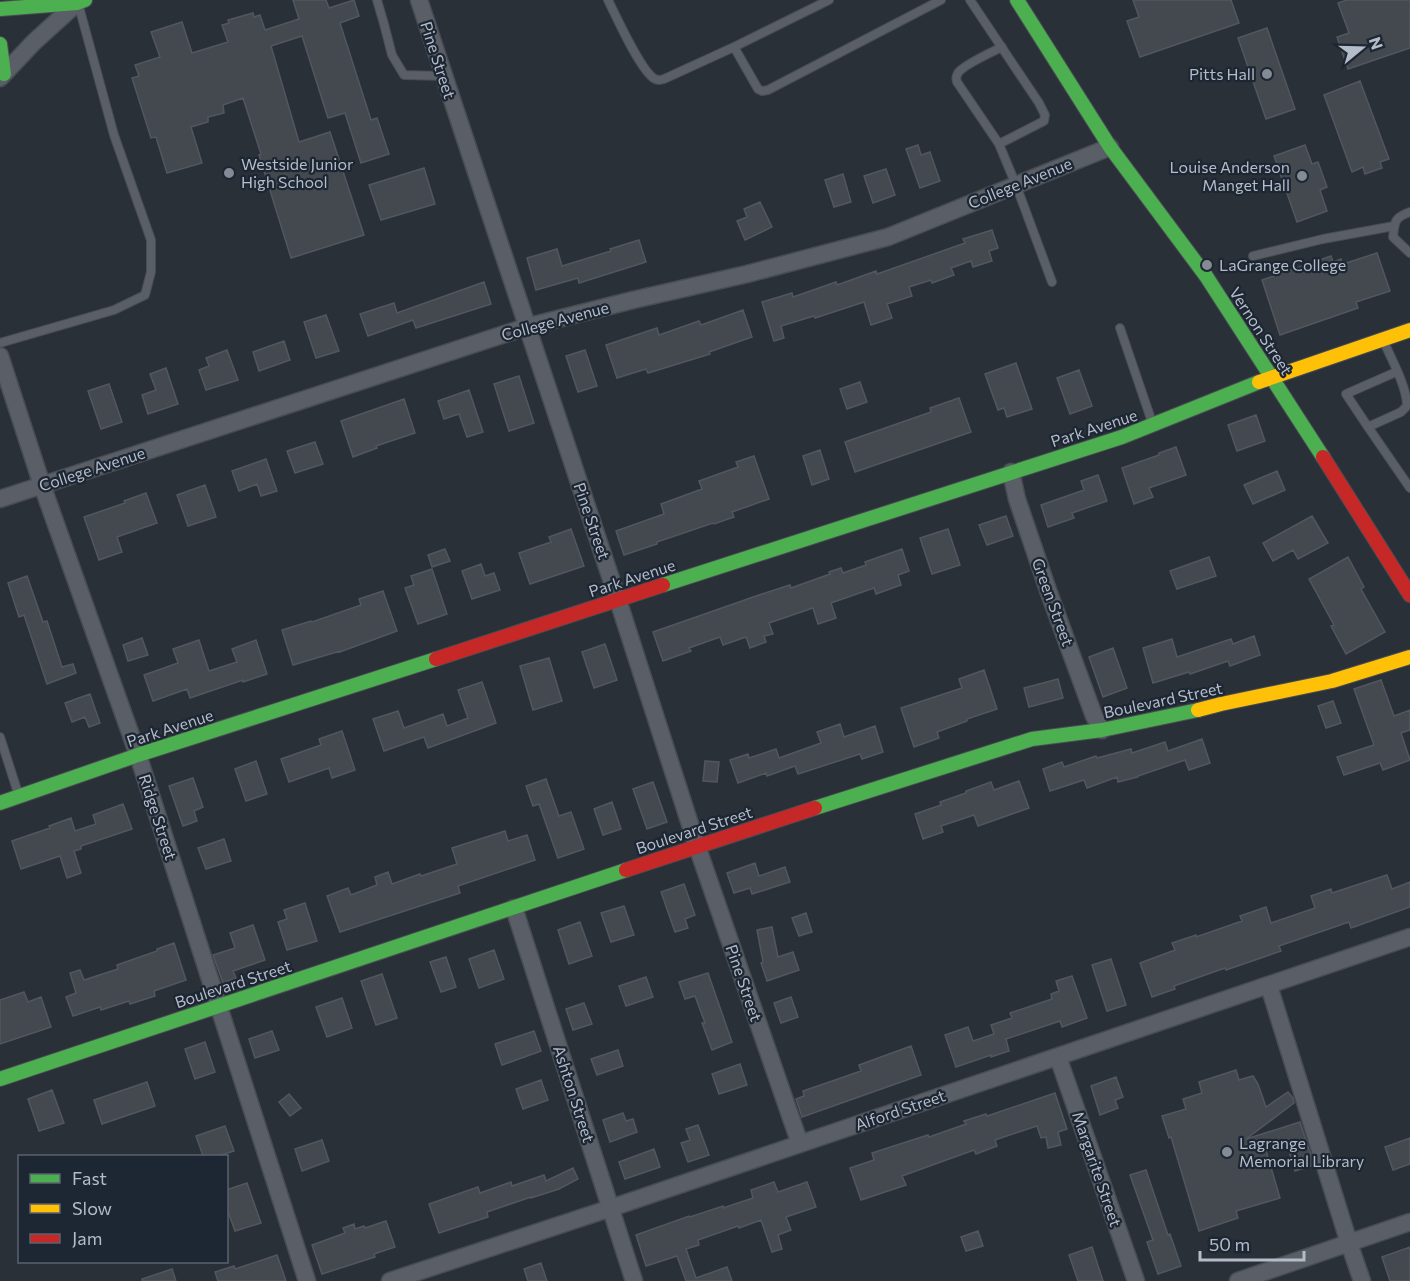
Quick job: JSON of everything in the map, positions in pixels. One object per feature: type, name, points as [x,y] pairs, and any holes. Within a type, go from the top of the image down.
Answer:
[{"type":"street","name":"Pine Street","points":[[418,0],[698,846],[800,1144]]},
{"type":"street","name":"Vernon Street","points":[[1017,0],[1110,147],[1206,276],[1410,595]]},
{"type":"street","points":[[0,9],[80,1]]},
{"type":"street","points":[[2,76],[34,42],[80,1]]},
{"type":"street","points":[[0,44],[2,76]]},
{"type":"street","name":"College Avenue","points":[[0,500],[526,327],[747,274],[888,237],[1110,147]]},
{"type":"street","name":"Park Avenue","points":[[0,803],[138,755],[1122,437],[1272,377],[1410,330]]},
{"type":"street","name":"Ridge Street","points":[[0,356],[42,486],[138,755],[307,1281]]},
{"type":"street","name":"Green Street","points":[[1011,472],[1017,499],[1049,593],[1094,716],[1102,730]]},
{"type":"street","name":"Boulevard Street","points":[[0,1079],[698,846],[1032,739],[1102,730],[1188,713],[1332,681],[1410,657]]},
{"type":"street","name":"Ashton Street","points":[[514,908],[634,1281]]},
{"type":"street","name":"Alford Street","points":[[390,1281],[1410,938]]},
{"type":"street","points":[[1269,986],[1362,1281]]},
{"type":"street","name":"Margarite Street","points":[[1058,1057],[1136,1281]]},
{"type":"street","points":[[1238,1281],[1410,1222]]},
{"type":"lane","points":[[377,0],[392,55],[404,75],[444,76]]},
{"type":"lane","points":[[608,0],[642,66],[657,80],[664,79],[734,47],[829,0]]},
{"type":"lane","points":[[734,47],[758,89],[768,90],[941,0]]},
{"type":"lane","points":[[970,0],[1045,115],[1044,121],[1038,125],[999,144]]},
{"type":"lane","points":[[0,343],[114,310],[145,295],[152,272],[152,240],[114,135],[80,1]]},
{"type":"lane","points":[[1002,47],[966,66],[957,73],[956,78],[999,144],[1052,282]]},
{"type":"lane","points":[[1410,212],[1398,217],[1393,237],[1410,253]]},
{"type":"lane","points":[[1252,256],[1323,238],[1394,226]]},
{"type":"lane","points":[[1120,328],[1153,426]]},
{"type":"lane","points":[[1368,427],[1401,412],[1407,406],[1407,396],[1383,339]]},
{"type":"lane","points":[[1396,372],[1346,394],[1410,489]]},
{"type":"lane","points":[[0,737],[20,796]]},
{"type":"building","points":[[293,0],[326,0],[329,8],[354,0],[359,16],[340,23],[371,120],[377,118],[389,154],[361,163],[345,113],[328,118],[302,36],[271,46],[299,142],[330,132],[364,235],[291,258],[243,98],[223,105],[224,113],[208,117],[208,122],[191,127],[202,163],[167,173],[156,137],[151,138],[132,78],[139,76],[135,65],[160,57],[151,32],[182,22],[192,53],[228,42],[222,25],[229,23],[228,20],[253,13],[254,17],[260,15],[265,30],[299,19]]},
{"type":"building","points":[[1133,0],[1231,0],[1239,23],[1140,57],[1127,21],[1139,17]]},
{"type":"building","points":[[1347,0],[1410,0],[1410,48],[1348,69],[1337,37],[1349,33],[1338,3]]},
{"type":"building","name":"Pitts Hall","points":[[1267,28],[1295,109],[1266,119],[1238,38]]},
{"type":"building","points":[[1360,81],[1389,159],[1380,162],[1382,168],[1365,174],[1363,167],[1352,172],[1324,95]]},
{"type":"building","points":[[918,145],[921,155],[930,152],[940,181],[920,188],[906,149]]},
{"type":"building","name":"Louise Anderson Manget Hall","points":[[1305,145],[1312,164],[1318,162],[1327,187],[1320,190],[1327,211],[1297,222],[1274,156]]},
{"type":"building","points":[[424,168],[435,204],[381,220],[369,185]]},
{"type":"building","points":[[886,169],[895,195],[873,203],[864,176]]},
{"type":"building","points":[[843,174],[851,202],[834,207],[825,180]]},
{"type":"building","points":[[760,202],[772,227],[745,240],[737,221],[747,217],[744,209]]},
{"type":"building","points":[[992,230],[998,248],[989,251],[992,261],[973,267],[971,261],[951,268],[954,275],[932,283],[931,280],[909,287],[912,296],[887,304],[892,318],[871,325],[864,302],[781,326],[784,338],[774,341],[762,302],[792,293],[793,297],[876,271],[877,274],[965,243],[963,239]]},
{"type":"building","points":[[639,240],[646,262],[579,283],[578,278],[536,290],[527,258],[557,249],[562,266]]},
{"type":"building","points":[[1377,253],[1390,291],[1356,302],[1358,308],[1280,335],[1262,280],[1331,256],[1333,262],[1341,259],[1343,264]]},
{"type":"building","points":[[484,282],[491,304],[416,328],[413,320],[368,336],[360,314],[394,303],[397,313]]},
{"type":"building","points":[[743,310],[752,337],[709,352],[710,354],[648,373],[646,369],[617,378],[606,345],[657,328],[659,335],[699,321],[701,325]]},
{"type":"building","points":[[326,315],[339,351],[316,358],[304,322]]},
{"type":"building","points":[[284,341],[290,360],[259,371],[253,352]]},
{"type":"building","points":[[227,350],[238,380],[206,390],[199,370],[209,366],[206,358]]},
{"type":"building","points":[[585,350],[597,386],[578,392],[566,356]]},
{"type":"building","points":[[1016,363],[1032,409],[1007,417],[1004,408],[998,410],[985,374]]},
{"type":"building","points":[[166,368],[178,404],[148,414],[142,395],[156,390],[150,374]]},
{"type":"building","points":[[1079,370],[1092,406],[1070,414],[1057,378]]},
{"type":"building","points":[[519,376],[534,423],[509,431],[494,384]]},
{"type":"building","points":[[860,382],[867,402],[847,409],[840,389]]},
{"type":"building","points":[[109,384],[122,422],[101,429],[88,391]]},
{"type":"building","points":[[469,390],[483,432],[467,437],[459,414],[444,419],[438,401]]},
{"type":"building","points":[[959,398],[971,432],[855,472],[845,442],[931,412],[930,408]]},
{"type":"building","points":[[404,399],[415,433],[376,446],[377,448],[353,457],[341,421]]},
{"type":"building","points":[[1256,415],[1265,441],[1237,451],[1228,425]]},
{"type":"building","points":[[315,442],[323,464],[295,473],[287,451]]},
{"type":"building","points":[[1176,447],[1186,475],[1149,488],[1153,497],[1134,504],[1122,468]]},
{"type":"building","points":[[820,450],[829,479],[812,485],[803,456]]},
{"type":"building","points":[[754,456],[769,499],[732,512],[734,517],[624,555],[616,531],[664,514],[661,504],[702,489],[699,481],[738,467],[736,462]]},
{"type":"building","points":[[266,459],[277,491],[261,496],[257,484],[239,491],[232,471]]},
{"type":"building","points":[[1277,471],[1285,490],[1253,504],[1244,485]]},
{"type":"building","points":[[1098,475],[1107,501],[1072,513],[1074,518],[1048,527],[1041,505],[1084,490],[1081,481]]},
{"type":"building","points":[[205,485],[216,517],[188,526],[177,495]]},
{"type":"building","points":[[146,493],[157,523],[117,537],[122,552],[99,560],[84,517]]},
{"type":"building","points":[[1006,516],[1013,536],[987,545],[979,525]]},
{"type":"building","points":[[1312,516],[1328,543],[1298,559],[1293,550],[1273,561],[1263,543]]},
{"type":"building","points":[[571,529],[584,566],[530,584],[519,553],[551,542],[549,537]]},
{"type":"building","points":[[948,529],[960,565],[932,574],[920,538]]},
{"type":"building","points":[[445,549],[450,561],[432,567],[428,555]]},
{"type":"building","points":[[902,549],[909,571],[898,575],[901,585],[876,594],[874,588],[831,603],[836,618],[818,624],[813,608],[769,623],[773,634],[764,636],[766,642],[750,648],[746,637],[723,645],[720,637],[689,648],[691,651],[663,661],[653,632],[790,585],[791,588],[841,568],[843,573],[866,565],[865,562]]},
{"type":"building","points":[[1209,557],[1216,576],[1177,589],[1170,571]]},
{"type":"building","points":[[1348,557],[1364,587],[1361,589],[1385,632],[1346,654],[1331,626],[1334,625],[1309,579]]},
{"type":"building","points":[[481,564],[485,576],[494,573],[500,590],[472,599],[462,571]]},
{"type":"building","points":[[432,569],[447,614],[418,624],[405,588],[414,585],[411,576]]},
{"type":"building","points":[[27,576],[43,622],[47,621],[62,667],[73,664],[76,673],[47,684],[24,615],[19,617],[8,583]]},
{"type":"building","points":[[383,591],[397,631],[340,652],[293,665],[282,630],[361,605],[359,599]]},
{"type":"building","points":[[1254,636],[1260,655],[1230,666],[1228,661],[1153,683],[1143,648],[1172,639],[1177,657],[1231,639],[1233,644]]},
{"type":"building","points":[[142,638],[148,655],[128,661],[123,645]]},
{"type":"building","points":[[199,640],[209,671],[237,662],[232,649],[256,640],[267,674],[190,698],[187,689],[153,701],[144,675],[178,663],[173,649]]},
{"type":"building","points":[[605,644],[617,680],[594,688],[582,652]]},
{"type":"building","points":[[1113,648],[1127,688],[1103,697],[1089,657]]},
{"type":"building","points":[[549,658],[562,701],[533,710],[520,666]]},
{"type":"building","points":[[984,670],[997,709],[937,732],[939,738],[914,747],[901,708],[962,688],[959,679]]},
{"type":"building","points":[[1058,679],[1063,698],[1029,707],[1024,688]]},
{"type":"building","points":[[1381,680],[1394,716],[1410,710],[1410,730],[1401,733],[1410,760],[1383,770],[1380,763],[1344,775],[1337,757],[1374,745],[1354,689]]},
{"type":"building","points":[[482,682],[496,723],[428,748],[424,737],[384,751],[373,719],[398,711],[404,728],[443,714],[447,726],[468,718],[458,690]]},
{"type":"building","points":[[90,694],[100,723],[89,727],[85,717],[72,722],[65,703]]},
{"type":"building","points":[[1333,701],[1341,723],[1326,728],[1318,706]]},
{"type":"building","points":[[840,724],[844,737],[875,726],[883,752],[862,759],[860,754],[798,774],[795,766],[738,783],[730,760],[748,754],[749,758],[776,749],[779,758],[821,743],[817,732]]},
{"type":"building","points":[[342,731],[355,770],[332,778],[329,768],[289,782],[281,759],[321,745],[319,739]]},
{"type":"building","points":[[1202,739],[1210,763],[1189,770],[1185,760],[1118,782],[1117,777],[1087,788],[1084,780],[1050,791],[1043,769],[1062,762],[1064,767],[1096,756],[1097,758],[1131,749],[1132,753],[1165,742],[1168,751]]},
{"type":"building","points":[[256,761],[267,794],[246,801],[235,769]]},
{"type":"building","points":[[705,761],[719,762],[717,782],[703,781]]},
{"type":"building","points":[[193,778],[203,807],[194,811],[197,821],[183,826],[169,786]]},
{"type":"building","points":[[546,779],[559,816],[571,812],[584,849],[558,858],[539,804],[533,806],[526,786]]},
{"type":"building","points":[[1019,781],[1029,808],[978,826],[974,815],[941,826],[943,832],[923,839],[915,814],[991,782],[994,790]]},
{"type":"building","points":[[653,782],[667,822],[647,829],[633,789]]},
{"type":"building","points":[[612,802],[621,829],[603,835],[594,809]]},
{"type":"building","points":[[123,804],[132,829],[81,846],[81,849],[74,851],[81,873],[67,878],[60,856],[21,869],[12,841],[71,818],[75,831],[96,824],[93,815]]},
{"type":"building","points":[[505,831],[508,841],[527,835],[535,860],[458,886],[460,893],[340,932],[327,896],[348,888],[351,895],[377,885],[375,877],[388,872],[392,884],[457,864],[452,848]]},
{"type":"building","points":[[224,839],[231,861],[206,869],[198,848]]},
{"type":"building","points":[[755,863],[759,876],[785,867],[790,882],[752,894],[750,888],[734,893],[727,873]]},
{"type":"building","points":[[1387,875],[1392,889],[1410,882],[1410,907],[1351,928],[1349,922],[1279,946],[1281,951],[1174,986],[1175,989],[1152,997],[1140,963],[1175,950],[1172,943],[1242,921],[1240,916],[1266,907],[1271,923],[1315,908],[1311,896],[1331,889],[1332,893]]},
{"type":"building","points":[[684,884],[695,915],[685,919],[688,928],[675,932],[661,892]]},
{"type":"building","points":[[305,903],[317,941],[287,950],[278,922],[287,919],[284,910]]},
{"type":"building","points":[[624,906],[634,935],[611,942],[601,913]]},
{"type":"building","points":[[806,913],[812,932],[799,936],[792,918]]},
{"type":"building","points":[[580,922],[592,956],[569,964],[558,930]]},
{"type":"building","points":[[253,925],[265,960],[233,971],[236,978],[223,983],[213,955],[235,948],[230,933]]},
{"type":"building","points":[[772,927],[778,957],[793,952],[799,970],[767,981],[761,963],[763,962],[757,930]]},
{"type":"building","points":[[174,943],[186,980],[154,991],[155,996],[130,1004],[129,1001],[101,1010],[100,1007],[73,1016],[66,997],[76,993],[70,973],[80,970],[84,980],[118,969],[117,965]]},
{"type":"building","points":[[494,950],[504,979],[479,988],[469,959]]},
{"type":"building","points":[[446,957],[456,987],[441,992],[430,962]]},
{"type":"building","points":[[1111,959],[1126,1005],[1107,1011],[1092,965]]},
{"type":"building","points":[[708,973],[732,1042],[712,1050],[695,996],[685,999],[679,982]]},
{"type":"building","points":[[382,974],[397,1018],[376,1025],[361,981]]},
{"type":"building","points":[[1072,976],[1087,1018],[1062,1027],[1060,1021],[1006,1039],[1009,1051],[956,1067],[945,1035],[968,1027],[973,1041],[994,1034],[991,1025],[1012,1018],[1010,1013],[1052,999],[1051,994],[1059,991],[1056,981]]},
{"type":"building","points":[[646,977],[653,997],[626,1006],[619,986]]},
{"type":"building","points":[[24,992],[28,1002],[41,997],[51,1027],[0,1044],[0,1000]]},
{"type":"building","points":[[791,997],[798,1017],[781,1023],[774,1003]]},
{"type":"building","points":[[342,998],[352,1028],[327,1037],[316,1007]]},
{"type":"building","points":[[584,1003],[592,1024],[573,1030],[566,1009]]},
{"type":"building","points":[[272,1031],[279,1050],[255,1058],[249,1039]]},
{"type":"building","points":[[534,1031],[541,1051],[502,1065],[495,1044]]},
{"type":"building","points":[[205,1042],[215,1072],[195,1079],[185,1049]]},
{"type":"building","points":[[911,1046],[921,1075],[802,1117],[796,1099],[804,1096],[803,1091],[861,1071],[859,1065]]},
{"type":"building","points":[[618,1050],[623,1066],[597,1075],[591,1059]]},
{"type":"building","points":[[740,1064],[747,1085],[719,1094],[712,1074]]},
{"type":"building","name":"Lagrange Memorial Library","points":[[1236,1070],[1239,1080],[1253,1076],[1266,1107],[1288,1092],[1294,1103],[1246,1139],[1300,1122],[1314,1165],[1295,1171],[1286,1141],[1265,1147],[1280,1198],[1236,1211],[1238,1218],[1199,1231],[1171,1137],[1169,1138],[1162,1116],[1186,1109],[1183,1099],[1202,1093],[1199,1082]]},
{"type":"building","points":[[1116,1077],[1123,1097],[1115,1100],[1118,1108],[1100,1115],[1091,1086]]},
{"type":"building","points":[[541,1080],[548,1100],[523,1109],[516,1089]]},
{"type":"building","points":[[147,1082],[155,1106],[102,1124],[94,1100]]},
{"type":"building","points":[[52,1090],[64,1123],[39,1131],[28,1099]]},
{"type":"building","points":[[1055,1093],[1067,1129],[1058,1132],[1061,1145],[1048,1148],[1046,1137],[1041,1138],[1037,1126],[995,1140],[997,1146],[976,1154],[974,1150],[902,1176],[906,1185],[861,1200],[850,1168],[874,1160],[872,1153],[928,1135],[929,1137],[966,1124],[964,1121],[986,1114],[987,1116]]},
{"type":"building","points":[[289,1094],[301,1108],[290,1116],[279,1102]]},
{"type":"building","points":[[623,1113],[626,1121],[633,1119],[637,1132],[610,1142],[603,1120]]},
{"type":"building","points":[[698,1125],[709,1155],[688,1162],[681,1143],[690,1140],[686,1129]]},
{"type":"building","points":[[225,1126],[234,1151],[221,1155],[203,1155],[196,1136]]},
{"type":"building","points":[[1410,1138],[1410,1164],[1393,1170],[1385,1147]]},
{"type":"building","points":[[322,1140],[329,1161],[302,1171],[295,1149]]},
{"type":"building","points":[[654,1149],[660,1167],[625,1179],[619,1162]]},
{"type":"building","points":[[573,1168],[578,1179],[559,1189],[487,1212],[488,1217],[439,1233],[429,1204],[478,1187],[480,1193],[511,1182],[512,1186],[544,1175],[546,1181]]},
{"type":"building","points":[[1146,1170],[1181,1266],[1158,1274],[1147,1242],[1153,1240],[1130,1175]]},
{"type":"building","points":[[774,1182],[778,1192],[807,1182],[816,1207],[786,1217],[791,1230],[778,1235],[782,1249],[772,1252],[761,1220],[698,1240],[699,1245],[686,1249],[696,1278],[727,1267],[732,1281],[686,1281],[677,1256],[646,1266],[636,1235],[689,1216],[753,1198],[751,1190]]},
{"type":"building","points":[[247,1183],[261,1223],[235,1231],[228,1212],[228,1189]]},
{"type":"building","points":[[386,1221],[395,1247],[374,1254],[375,1257],[322,1274],[312,1245],[345,1233],[343,1228],[354,1224],[355,1229]]},
{"type":"building","points":[[978,1231],[983,1246],[966,1251],[961,1237]]},
{"type":"building","points":[[1092,1247],[1103,1281],[1078,1281],[1069,1255]]},
{"type":"building","points":[[1410,1247],[1410,1281],[1390,1281],[1382,1257]]},
{"type":"building","points":[[277,1255],[286,1281],[218,1281],[215,1272],[234,1266],[235,1269]]},
{"type":"building","points":[[541,1263],[547,1281],[528,1281],[524,1269]]},
{"type":"building","points":[[172,1269],[176,1281],[142,1281],[142,1279]]},
{"type":"traffic: fast","points":[[0,9],[77,3],[85,0]]},
{"type":"traffic: fast","points":[[1017,0],[1110,147],[1206,276],[1323,457]]},
{"type":"traffic: fast","points":[[0,44],[4,74]]},
{"type":"traffic: fast","points":[[663,585],[1122,437],[1259,382]]},
{"type":"traffic: fast","points":[[0,803],[138,755],[436,659]]},
{"type":"traffic: fast","points":[[815,808],[1032,739],[1102,730],[1198,710]]},
{"type":"traffic: fast","points":[[0,1079],[626,870]]},
{"type":"traffic: slow","points":[[1259,382],[1410,330]]},
{"type":"traffic: slow","points":[[1198,710],[1332,681],[1410,657]]},
{"type":"traffic: jam","points":[[1323,457],[1410,595]]},
{"type":"traffic: jam","points":[[436,659],[663,585]]},
{"type":"traffic: jam","points":[[626,870],[815,808]]},
{"type":"place","name":"Pitts Hall","points":[[1267,74]]},
{"type":"place","name":"Westside Junior High School","points":[[229,173]]},
{"type":"place","name":"Louise Anderson Manget Hall","points":[[1302,176]]},
{"type":"place","name":"LaGrange College","points":[[1207,265]]},
{"type":"place","name":"Lagrange Memorial Library","points":[[1227,1152]]}]
